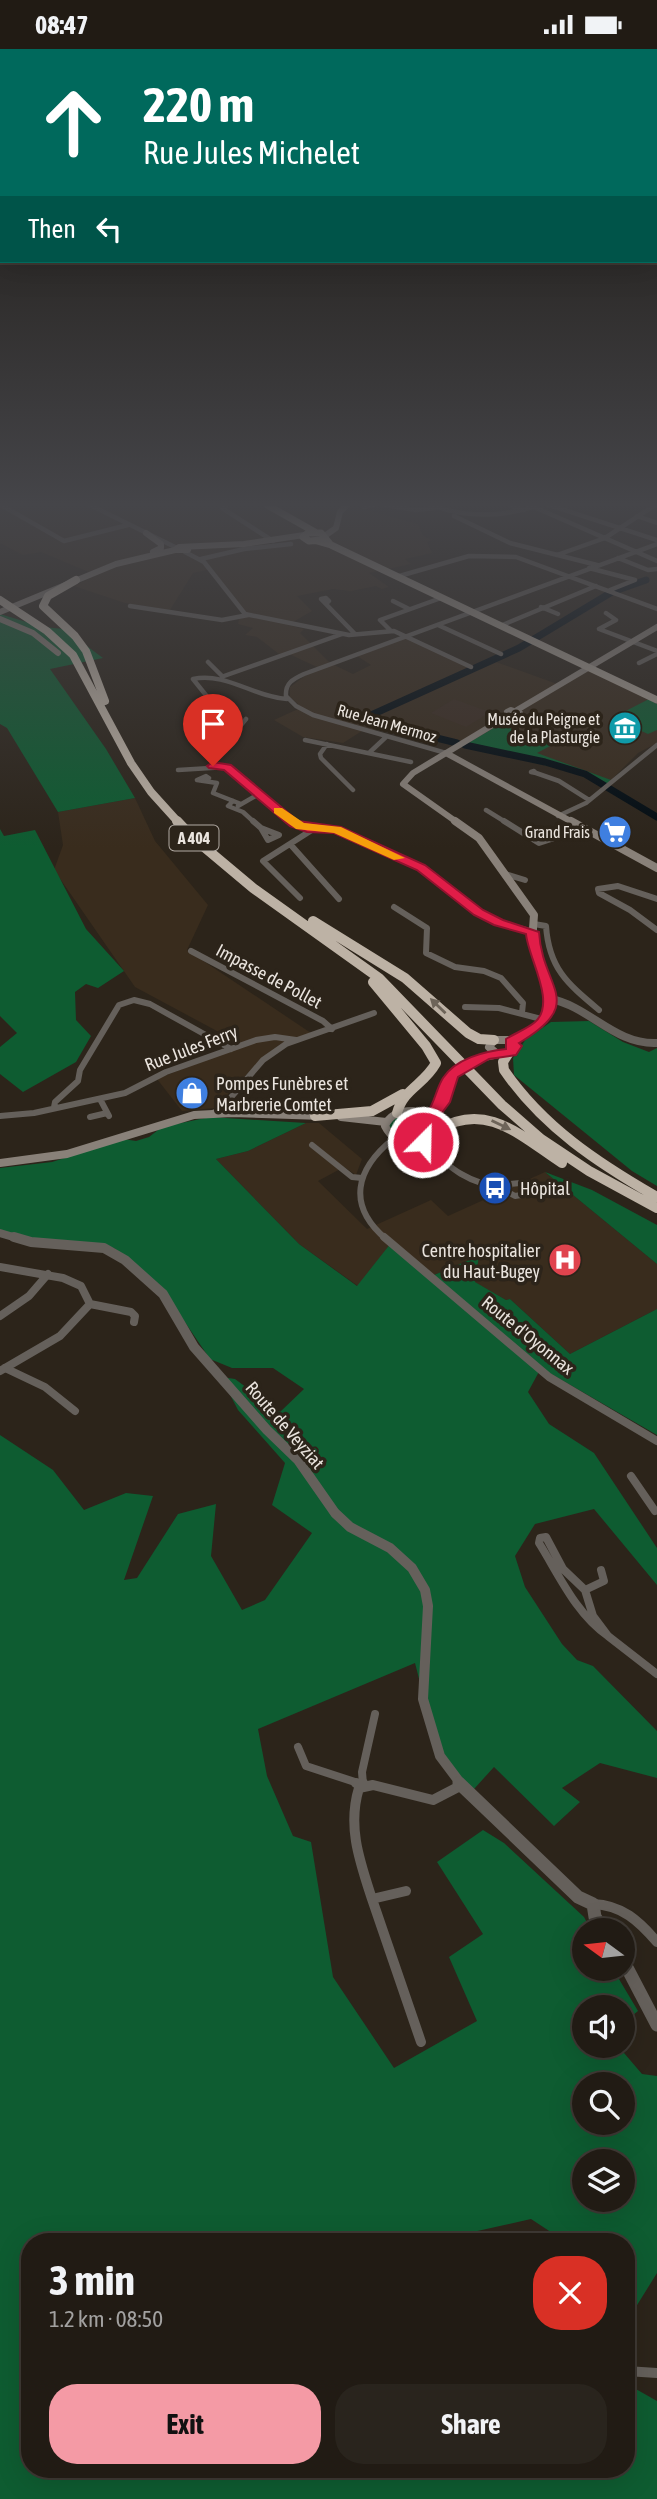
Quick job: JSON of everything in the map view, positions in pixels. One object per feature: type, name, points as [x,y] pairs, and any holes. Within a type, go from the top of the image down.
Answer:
[{"type":"highway","name":"A 404","points":[[30,619],[67,649],[83,671],[135,761],[170,806],[218,853],[273,897],[375,967],[514,1116],[564,1155],[657,1210]]},
{"type":"highway","points":[[56,619],[88,654],[103,706]]},
{"type":"highway","points":[[58,653],[75,666],[103,706]]},
{"type":"highway","name":"A 404","points":[[103,706],[131,763],[176,820],[238,876],[379,978],[458,1054]]},
{"type":"highway","points":[[273,897],[405,978],[471,1036],[500,1047],[506,1074],[541,1114],[590,1155],[657,1199]]},
{"type":"highway","points":[[324,937],[381,991],[432,1055],[435,1069],[400,1099],[397,1113]]},
{"type":"highway","name":"A 404","points":[[475,1072],[521,1114],[563,1147],[615,1180],[657,1199]]},
{"type":"highway","points":[[315,1116],[372,1111],[415,1087]]},
{"type":"highway","points":[[436,1125],[464,1118],[498,1122],[581,1174],[657,1210]]},
{"type":"main road","points":[[1,619],[33,633],[58,653]]},
{"type":"main road","points":[[486,619],[657,700]]},
{"type":"main road","points":[[386,1122],[386,1131],[393,1139],[407,1143],[423,1142],[435,1136],[436,1125],[453,1074],[545,1020],[550,1003],[534,949],[532,910],[479,838],[403,784],[408,776],[509,715],[520,715],[517,711],[657,627]]},
{"type":"main road","points":[[446,753],[657,869]]},
{"type":"main road","points":[[0,1163],[58,1156],[175,1119],[219,1110],[386,1122],[397,1113],[430,1109],[437,1103],[448,1074],[500,1047]]},
{"type":"main road","points":[[421,1112],[436,1125]]},
{"type":"street","points":[[270,619],[342,634],[390,631],[471,667]]},
{"type":"street","points":[[340,619],[355,635]]},
{"type":"street","points":[[382,619],[390,631]]},
{"type":"street","points":[[287,699],[285,690],[288,684],[299,676],[452,619]]},
{"type":"street","points":[[500,626],[514,619]]},
{"type":"street","points":[[614,619],[599,629],[657,653]]},
{"type":"street","points":[[438,625],[501,654]]},
{"type":"street","points":[[246,719],[237,730],[209,714],[213,704],[192,680],[197,677],[222,677],[342,634]]},
{"type":"street","points":[[639,663],[657,653]]},
{"type":"street","name":"Rue Jean Mermoz","points":[[208,662],[222,677],[258,696],[287,699],[299,708],[354,730],[446,753]]},
{"type":"street","points":[[370,752],[386,737]]},
{"type":"street","points":[[306,740],[411,762]]},
{"type":"street","points":[[327,744],[320,754],[321,758],[353,790]]},
{"type":"street","points":[[558,816],[603,790],[646,751],[657,745]]},
{"type":"street","points":[[646,751],[657,756]]},
{"type":"street","points":[[178,770],[224,766],[294,823],[337,830],[421,868],[478,912],[498,922],[533,928],[546,926],[546,941],[558,974],[598,1010]]},
{"type":"street","points":[[536,774],[559,781],[589,800]]},
{"type":"street","points":[[206,781],[218,785],[213,793],[241,804]]},
{"type":"street","points":[[234,809],[259,795]]},
{"type":"street","points":[[233,801],[228,804],[261,828]]},
{"type":"street","points":[[486,810],[539,843],[582,829]]},
{"type":"street","points":[[300,898],[263,861],[315,828]]},
{"type":"street","points":[[290,844],[339,899]]},
{"type":"street","points":[[505,874],[525,880]]},
{"type":"street","points":[[657,899],[610,884],[598,889],[599,893],[630,910],[657,930]]},
{"type":"street","points":[[394,907],[427,928],[426,953],[455,967],[477,969],[501,978],[523,1003],[522,1013]]},
{"type":"street","name":"Impasse de Pollet","points":[[191,951],[323,1021],[332,1029]]},
{"type":"street","points":[[54,1107],[55,1102],[78,1081],[80,1070],[112,1013],[129,1000],[150,1004],[231,1049]]},
{"type":"street","points":[[550,1003],[579,1011],[632,1042],[641,1045],[657,1043]]},
{"type":"street","points":[[465,1007],[499,1008],[545,1020]]},
{"type":"street","points":[[219,1110],[263,1060],[296,1040],[374,1013]]},
{"type":"street","name":"Rue Jules Ferry","points":[[1,1114],[27,1114],[125,1093],[166,1072],[266,1037],[296,1040]]},
{"type":"street","points":[[90,1117],[108,1115],[100,1099]]},
{"type":"street","points":[[312,1145],[352,1177],[362,1178],[370,1157],[393,1139]]},
{"type":"street","points":[[423,1142],[467,1182],[484,1187],[507,1188]]},
{"type":"street","name":"Route d'Oyonnax","points":[[362,1178],[360,1201],[367,1220],[374,1229],[549,1377],[657,1441]]},
{"type":"street","name":"Route de Veyziat","points":[[0,1233],[31,1242],[104,1248],[125,1260],[163,1294],[194,1347],[267,1430],[299,1460],[335,1513],[350,1527],[390,1548],[416,1574],[425,1590],[428,1606],[423,1686],[428,1720],[440,1756],[462,1785],[578,1897],[593,1904]]},
{"type":"street","points":[[0,1267],[48,1274],[81,1286],[90,1304]]},
{"type":"street","points":[[0,1316],[29,1296],[48,1274]]},
{"type":"street","points":[[90,1304],[134,1314],[134,1322]]},
{"type":"street","points":[[2,1370],[57,1341],[90,1304]]},
{"type":"street","points":[[2,1370],[45,1387],[75,1411]]},
{"type":"street","points":[[631,1476],[656,1511]]},
{"type":"street","points":[[610,1637],[601,1633],[582,1609],[539,1543],[540,1538],[546,1537],[563,1569],[584,1590],[586,1602],[610,1637],[623,1652],[657,1674]]},
{"type":"street","points":[[584,1590],[604,1581],[601,1570]]},
{"type":"street","points":[[375,1714],[362,1772],[363,1785],[357,1793],[354,1840],[421,2042]]},
{"type":"street","points":[[298,1747],[306,1766],[363,1785],[433,1800],[462,1785]]},
{"type":"street","points":[[372,1899],[406,1891]]},
{"type":"street","points":[[596,1918],[593,1904],[617,1906],[633,1916],[657,1942]]},
{"type":"street","points":[[634,1981],[657,2025]]},
{"type":"street","points":[[635,2372],[657,2373]]},
{"type":"shaded area","points":[[239,619],[298,619],[288,625],[304,629],[300,633],[330,663],[353,674],[371,665],[357,656],[408,636],[477,668],[493,661],[560,685],[589,668],[657,703],[657,743],[638,753],[605,786],[578,773],[382,724],[372,733],[362,731],[343,743],[303,737],[274,720],[298,709],[298,704],[290,697],[290,687],[317,667],[289,654],[279,654],[257,637],[245,635],[253,628],[238,624]]},
{"type":"shaded area","points":[[454,699],[489,713],[466,727],[431,713]]},
{"type":"shaded area","points":[[135,798],[155,841],[208,905],[187,950],[311,1033],[279,1045],[261,1059],[215,1108],[182,1111],[157,1079],[243,1045],[135,987],[54,870],[63,845],[58,812]]},
{"type":"shaded area","points":[[306,1123],[319,1123],[362,1159],[356,1175],[344,1167],[318,1181],[367,1229],[431,1200],[448,1216],[545,1172],[657,1264],[657,1309],[570,1354],[510,1299],[506,1300],[474,1282],[479,1257],[434,1275],[358,1286],[299,1244],[216,1159],[248,1151]]},
{"type":"green space","points":[[0,619],[18,619],[43,627],[64,629],[103,658],[50,669],[106,749],[135,798],[58,812],[7,728],[0,724]]},
{"type":"green space","points":[[649,699],[657,704],[657,730],[648,734],[612,718]]},
{"type":"green space","points":[[522,717],[505,726],[540,742],[558,733],[567,737],[537,753],[611,780],[605,786],[578,773],[463,746],[511,718]]},
{"type":"green space","points":[[0,829],[4,836],[35,830],[86,929],[124,971],[98,988],[86,984],[75,992],[76,1020],[91,1036],[76,1062],[23,1092],[0,1074],[0,1047],[17,1033],[0,1016]]},
{"type":"green space","points":[[589,1021],[623,1042],[649,1052],[657,1048],[657,1186],[632,1171],[514,1075],[513,1058],[526,1039],[551,1022]]},
{"type":"green space","points":[[420,1114],[434,1125],[432,1135],[414,1141],[392,1135],[389,1124],[397,1116]]},
{"type":"green space","points":[[210,1117],[306,1123],[248,1151],[216,1159],[299,1244],[357,1286],[391,1243],[434,1275],[479,1256],[475,1282],[506,1300],[510,1299],[570,1354],[657,1309],[657,1435],[541,1368],[528,1392],[549,1424],[594,1453],[657,1548],[657,1585],[594,1509],[535,1524],[515,1556],[525,1587],[562,1644],[577,1660],[593,1666],[657,1731],[657,1778],[600,1763],[562,1788],[580,1802],[554,1826],[494,1767],[474,1789],[441,1765],[415,1663],[258,1729],[267,1776],[293,1836],[311,1842],[333,1977],[394,2068],[477,2021],[449,1957],[483,1934],[437,1862],[483,1830],[504,1843],[584,1917],[572,1918],[572,1981],[620,1981],[628,1995],[572,1995],[572,2058],[628,2058],[642,2074],[657,2076],[657,2273],[635,2308],[635,2233],[552,2233],[531,2219],[468,2233],[21,2233],[21,2478],[635,2478],[635,2389],[657,2401],[657,2499],[0,2499],[0,1435],[53,1470],[84,1510],[126,1493],[153,1496],[124,1580],[137,1578],[178,1514],[216,1504],[211,1556],[242,1610],[265,1600],[312,1533],[272,1505],[285,1463],[238,1410],[221,1377],[235,1379],[280,1412],[304,1389],[273,1368],[232,1368],[210,1359],[159,1284],[114,1248],[0,1234],[0,1168],[52,1162],[123,1139],[136,1141],[149,1137],[162,1127]]},
{"type":"green space","points":[[545,1172],[592,1190],[657,1225],[657,1264]]},
{"type":"waterway","points":[[457,743],[388,726],[369,716],[519,648],[567,619]]},
{"type":"waterway","points":[[465,745],[545,762],[585,774],[657,817]]},
{"type":"slow traffic","points":[[278,810],[300,827],[337,830],[399,858]]},
{"type":"place","name":"Musée du Peigne et de la Plasturgie","points":[[625,728]]},
{"type":"place","name":"Grand Frais","points":[[615,832]]},
{"type":"place","name":"Pompes Funèbres et Marbrerie Comtet","points":[[192,1093]]},
{"type":"place","name":"Hôpital","points":[[495,1188]]},
{"type":"place","name":"Centre hospitalier du Haut-Bugey","points":[[565,1260]]},
{"type":"route","points":[[213,766],[227,767],[300,827],[337,830],[421,868],[478,912],[498,922],[533,932],[532,942],[549,990],[551,1003],[547,1015],[540,1024],[511,1042],[515,1048],[511,1052],[485,1056],[453,1074],[448,1081],[443,1102],[435,1113],[437,1133],[423,1142]]}]
